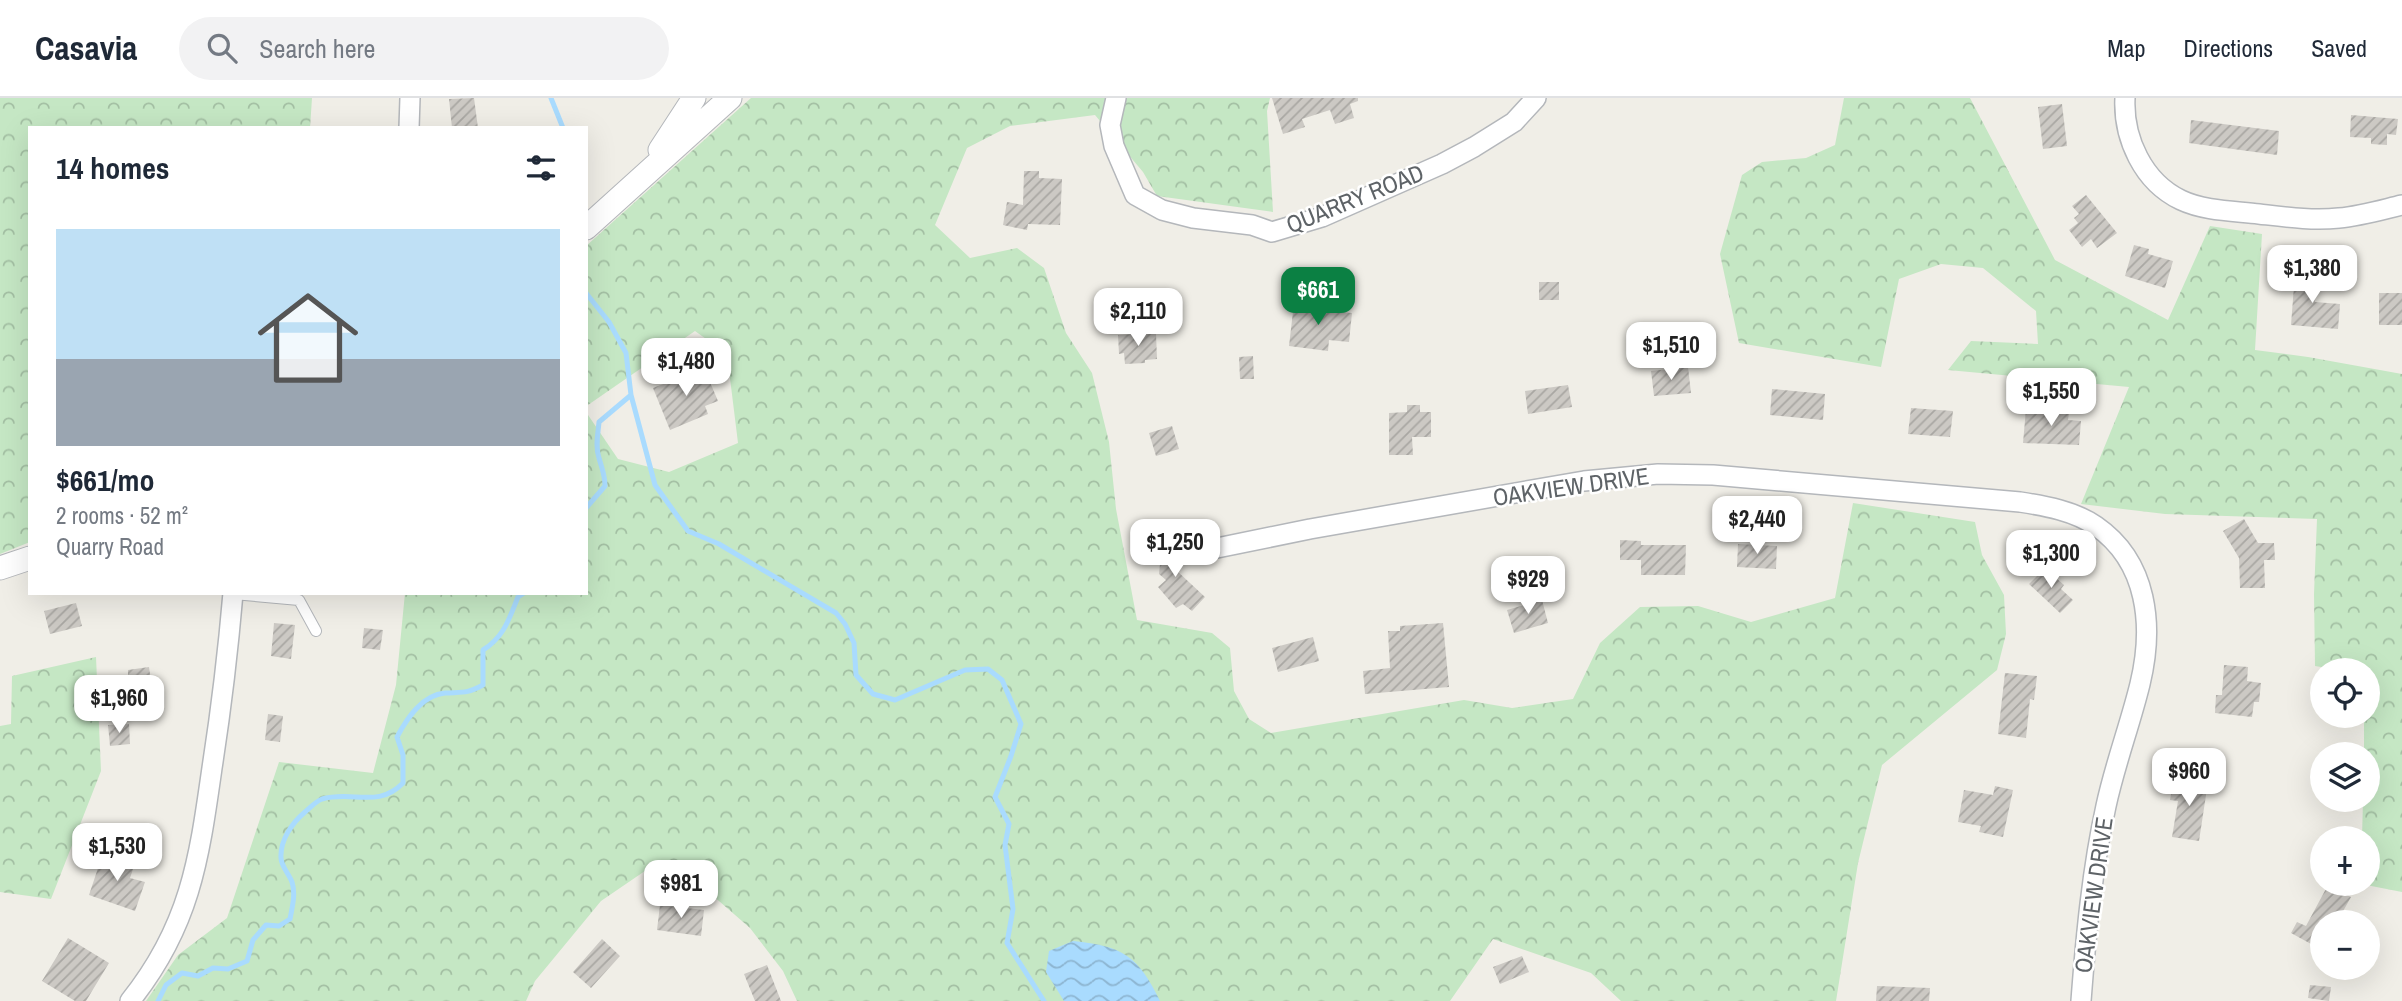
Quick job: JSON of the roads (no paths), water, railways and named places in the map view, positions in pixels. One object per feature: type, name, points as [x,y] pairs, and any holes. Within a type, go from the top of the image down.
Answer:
[{"type":"street","points":[[409,126],[410,98]]},
{"type":"street","points":[[646,173],[694,98]]},
{"type":"street","points":[[588,226],[730,98]]},
{"type":"street","name":"QUARRY ROAD","points":[[1116,98],[1110,125],[1114,146],[1135,195],[1162,210],[1193,218],[1252,225],[1272,232],[1322,217],[1442,164],[1514,122],[1536,98]]},
{"type":"street","points":[[2125,98],[2127,129],[2141,162],[2150,175],[2181,200],[2204,207],[2310,218],[2339,218],[2402,205]]},
{"type":"street","name":"OAKVIEW DRIVE","points":[[1217,548],[1310,528],[1584,481],[1658,474],[1713,475],[1994,499],[2047,506],[2074,514],[2095,526],[2125,555],[2142,589],[2147,628],[2140,683],[2116,760],[2092,877],[2081,1001]]},
{"type":"street","points":[[0,568],[28,559]]},
{"type":"street","points":[[130,1001],[168,944],[187,901],[200,850],[225,683],[233,595]]},
{"type":"lane","points":[[244,595],[299,600],[316,631]]},
{"type":"water","points":[[1073,941],[1105,946],[1127,956],[1144,973],[1160,1001],[1064,1001],[1046,972],[1049,951]]},
{"type":"waterway","points":[[551,98],[562,126]]},
{"type":"waterway","points":[[588,296],[609,322],[626,353],[631,395],[599,422],[597,449],[605,486],[588,506]]},
{"type":"waterway","points":[[631,395],[655,485],[688,531],[719,544],[836,613],[854,643],[856,675],[873,694],[895,700],[965,670],[988,669],[1002,680],[1021,724],[995,797],[1009,824],[1005,845],[1013,909],[1007,943],[1044,1001]]},
{"type":"waterway","points":[[158,1001],[166,985],[182,973],[198,976],[213,968],[228,969],[247,961],[253,940],[266,925],[279,926],[290,919],[293,887],[282,864],[281,851],[291,827],[322,799],[374,797],[394,791],[403,783],[403,755],[397,737],[405,722],[429,698],[445,693],[469,691],[483,685],[483,650],[501,633],[521,595]]}]
